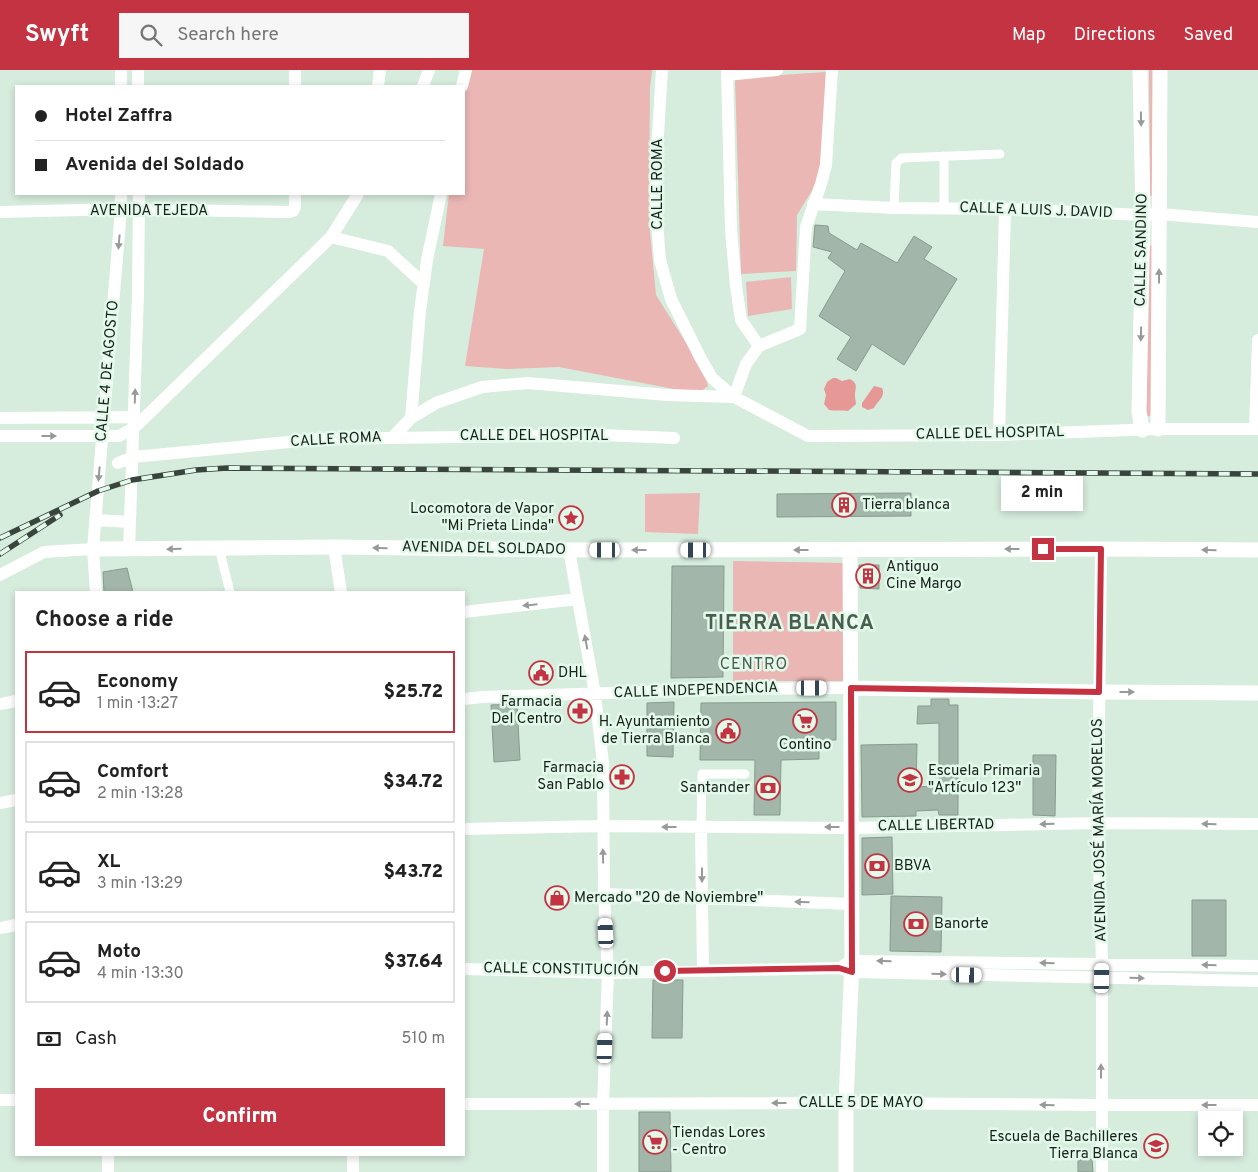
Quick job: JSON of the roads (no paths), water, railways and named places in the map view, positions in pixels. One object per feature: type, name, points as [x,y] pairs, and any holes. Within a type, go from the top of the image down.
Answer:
[{"type":"street","points":[[121,70],[121,85]]},
{"type":"street","points":[[138,70],[138,85]]},
{"type":"street","points":[[295,70],[295,85]]},
{"type":"street","points":[[378,85],[380,70]]},
{"type":"street","points":[[423,85],[429,70]]},
{"type":"street","points":[[462,85],[466,70]]},
{"type":"street","name":"CALLE ROMA","points":[[662,70],[657,151],[656,209],[660,260],[672,299],[700,357],[712,378],[734,397]]},
{"type":"street","points":[[759,346],[741,320],[736,286],[731,231],[727,73],[777,70]]},
{"type":"street","points":[[734,397],[746,364],[759,346],[800,329],[806,227],[822,184],[826,164],[832,70]]},
{"type":"street","name":"CALLE SANDINO","points":[[1140,70],[1143,215],[1140,411],[1142,430]]},
{"type":"street","name":"CALLE SANDINO","points":[[1158,429],[1160,70]]},
{"type":"street","points":[[894,208],[896,163],[902,158],[1000,154]]},
{"type":"street","points":[[944,156],[944,208]]},
{"type":"street","name":"CALLE 4 DE AGOSTO","points":[[96,591],[93,549],[121,195]]},
{"type":"street","name":"CALLE 4 DE AGOSTO","points":[[130,549],[138,294],[139,195]]},
{"type":"street","name":"AVENIDA TEJEDA","points":[[0,212],[121,209],[289,212],[293,211],[295,207],[295,195]]},
{"type":"street","points":[[0,436],[120,436],[331,237],[357,195]]},
{"type":"street","points":[[411,418],[420,311],[427,260],[441,195]]},
{"type":"street","name":"CALLE A LUIS J. DAVID","points":[[813,204],[894,208],[1005,209],[1143,215],[1159,214],[1258,222]]},
{"type":"street","points":[[998,435],[1005,209]]},
{"type":"street","points":[[331,237],[388,251],[424,284]]},
{"type":"street","points":[[1257,429],[1258,340]]},
{"type":"street","name":"CALLE ROMA","points":[[118,463],[132,457],[320,439],[393,437],[411,418],[436,403],[482,387],[528,383],[667,395],[734,397]]},
{"type":"street","name":"CALLE DEL HOSPITAL","points":[[734,397],[808,436],[998,435],[1158,429],[1257,429]]},
{"type":"street","points":[[0,418],[104,417],[134,422]]},
{"type":"street","name":"CALLE DEL HOSPITAL","points":[[393,437],[602,435],[674,438]]},
{"type":"street","points":[[95,520],[130,522]]},
{"type":"street","points":[[334,547],[341,591]]},
{"type":"street","name":"AVENIDA DEL SOLDADO","points":[[93,549],[334,547],[569,550],[1258,550]]},
{"type":"street","points":[[219,548],[230,591]]},
{"type":"street","points":[[0,575],[44,552],[93,549]]},
{"type":"street","name":"AVENIDA JOSÉ MARÍA MORELOS","points":[[1101,549],[1098,823],[1102,964],[1102,1172]]},
{"type":"street","points":[[569,550],[595,694],[603,762],[604,894],[608,973],[603,1104],[603,1172]]},
{"type":"street","points":[[846,1172],[847,967],[851,904],[852,828],[850,550]]},
{"type":"street","points":[[465,612],[578,599]]},
{"type":"street","name":"CALLE INDEPENDENCIA","points":[[465,699],[733,689],[851,688],[1258,693]]},
{"type":"street","points":[[0,704],[15,701]]},
{"type":"street","points":[[703,970],[702,774],[745,774]]},
{"type":"street","points":[[0,803],[15,800]]},
{"type":"street","name":"CALLE LIBERTAD","points":[[465,828],[603,826],[852,828],[1098,823],[1258,824]]},
{"type":"street","points":[[604,894],[851,904]]},
{"type":"street","points":[[0,928],[15,925]]},
{"type":"street","name":"CALLE CONSTITUCIÓN","points":[[465,969],[608,973],[847,967],[1102,964],[1258,966]]},
{"type":"street","name":"CALLE CONSTITUCIÓN","points":[[847,967],[1102,978],[1258,981]]},
{"type":"street","points":[[0,1100],[15,1100]]},
{"type":"street","name":"CALLE 5 DE MAYO","points":[[465,1104],[1258,1105]]},
{"type":"street","points":[[108,1156],[108,1172]]},
{"type":"street","points":[[353,1156],[353,1172]]},
{"type":"railway","points":[[0,538],[98,491],[132,480],[196,470],[227,468],[1258,474]]},
{"type":"railway","points":[[0,554],[60,515]]},
{"type":"place","name":"Tierra blanca","points":[[844,505]]},
{"type":"place","name":"Locomotora de Vapor \"Mi Prieta Linda\"","points":[[571,518]]},
{"type":"place","name":"Antiguo Cine Margo","points":[[868,576]]},
{"type":"place","name":"DHL","points":[[541,673]]},
{"type":"place","name":"Farmacia Del Centro","points":[[580,711]]},
{"type":"place","name":"Contino","points":[[805,721]]},
{"type":"place","name":"H. Ayuntamiento de Tierra Blanca","points":[[728,731]]},
{"type":"place","name":"Farmacia San Pablo","points":[[622,777]]},
{"type":"place","name":"Escuela Primaria \"Artículo 123\"","points":[[910,780]]},
{"type":"place","name":"Santander","points":[[768,788]]},
{"type":"place","name":"BBVA","points":[[877,866]]},
{"type":"place","name":"Mercado \"20 de Noviembre\"","points":[[557,898]]},
{"type":"place","name":"Banorte","points":[[916,924]]},
{"type":"place","name":"Tiendas Lores - Centro","points":[[655,1142]]},
{"type":"place","name":"Escuela de Bachilleres Tierra Blanca","points":[[1156,1146]]},
{"type":"district","name":"TIERRA BLANCA","points":[[790,624]]},
{"type":"district","name":"CENTRO","points":[[754,665]]}]
